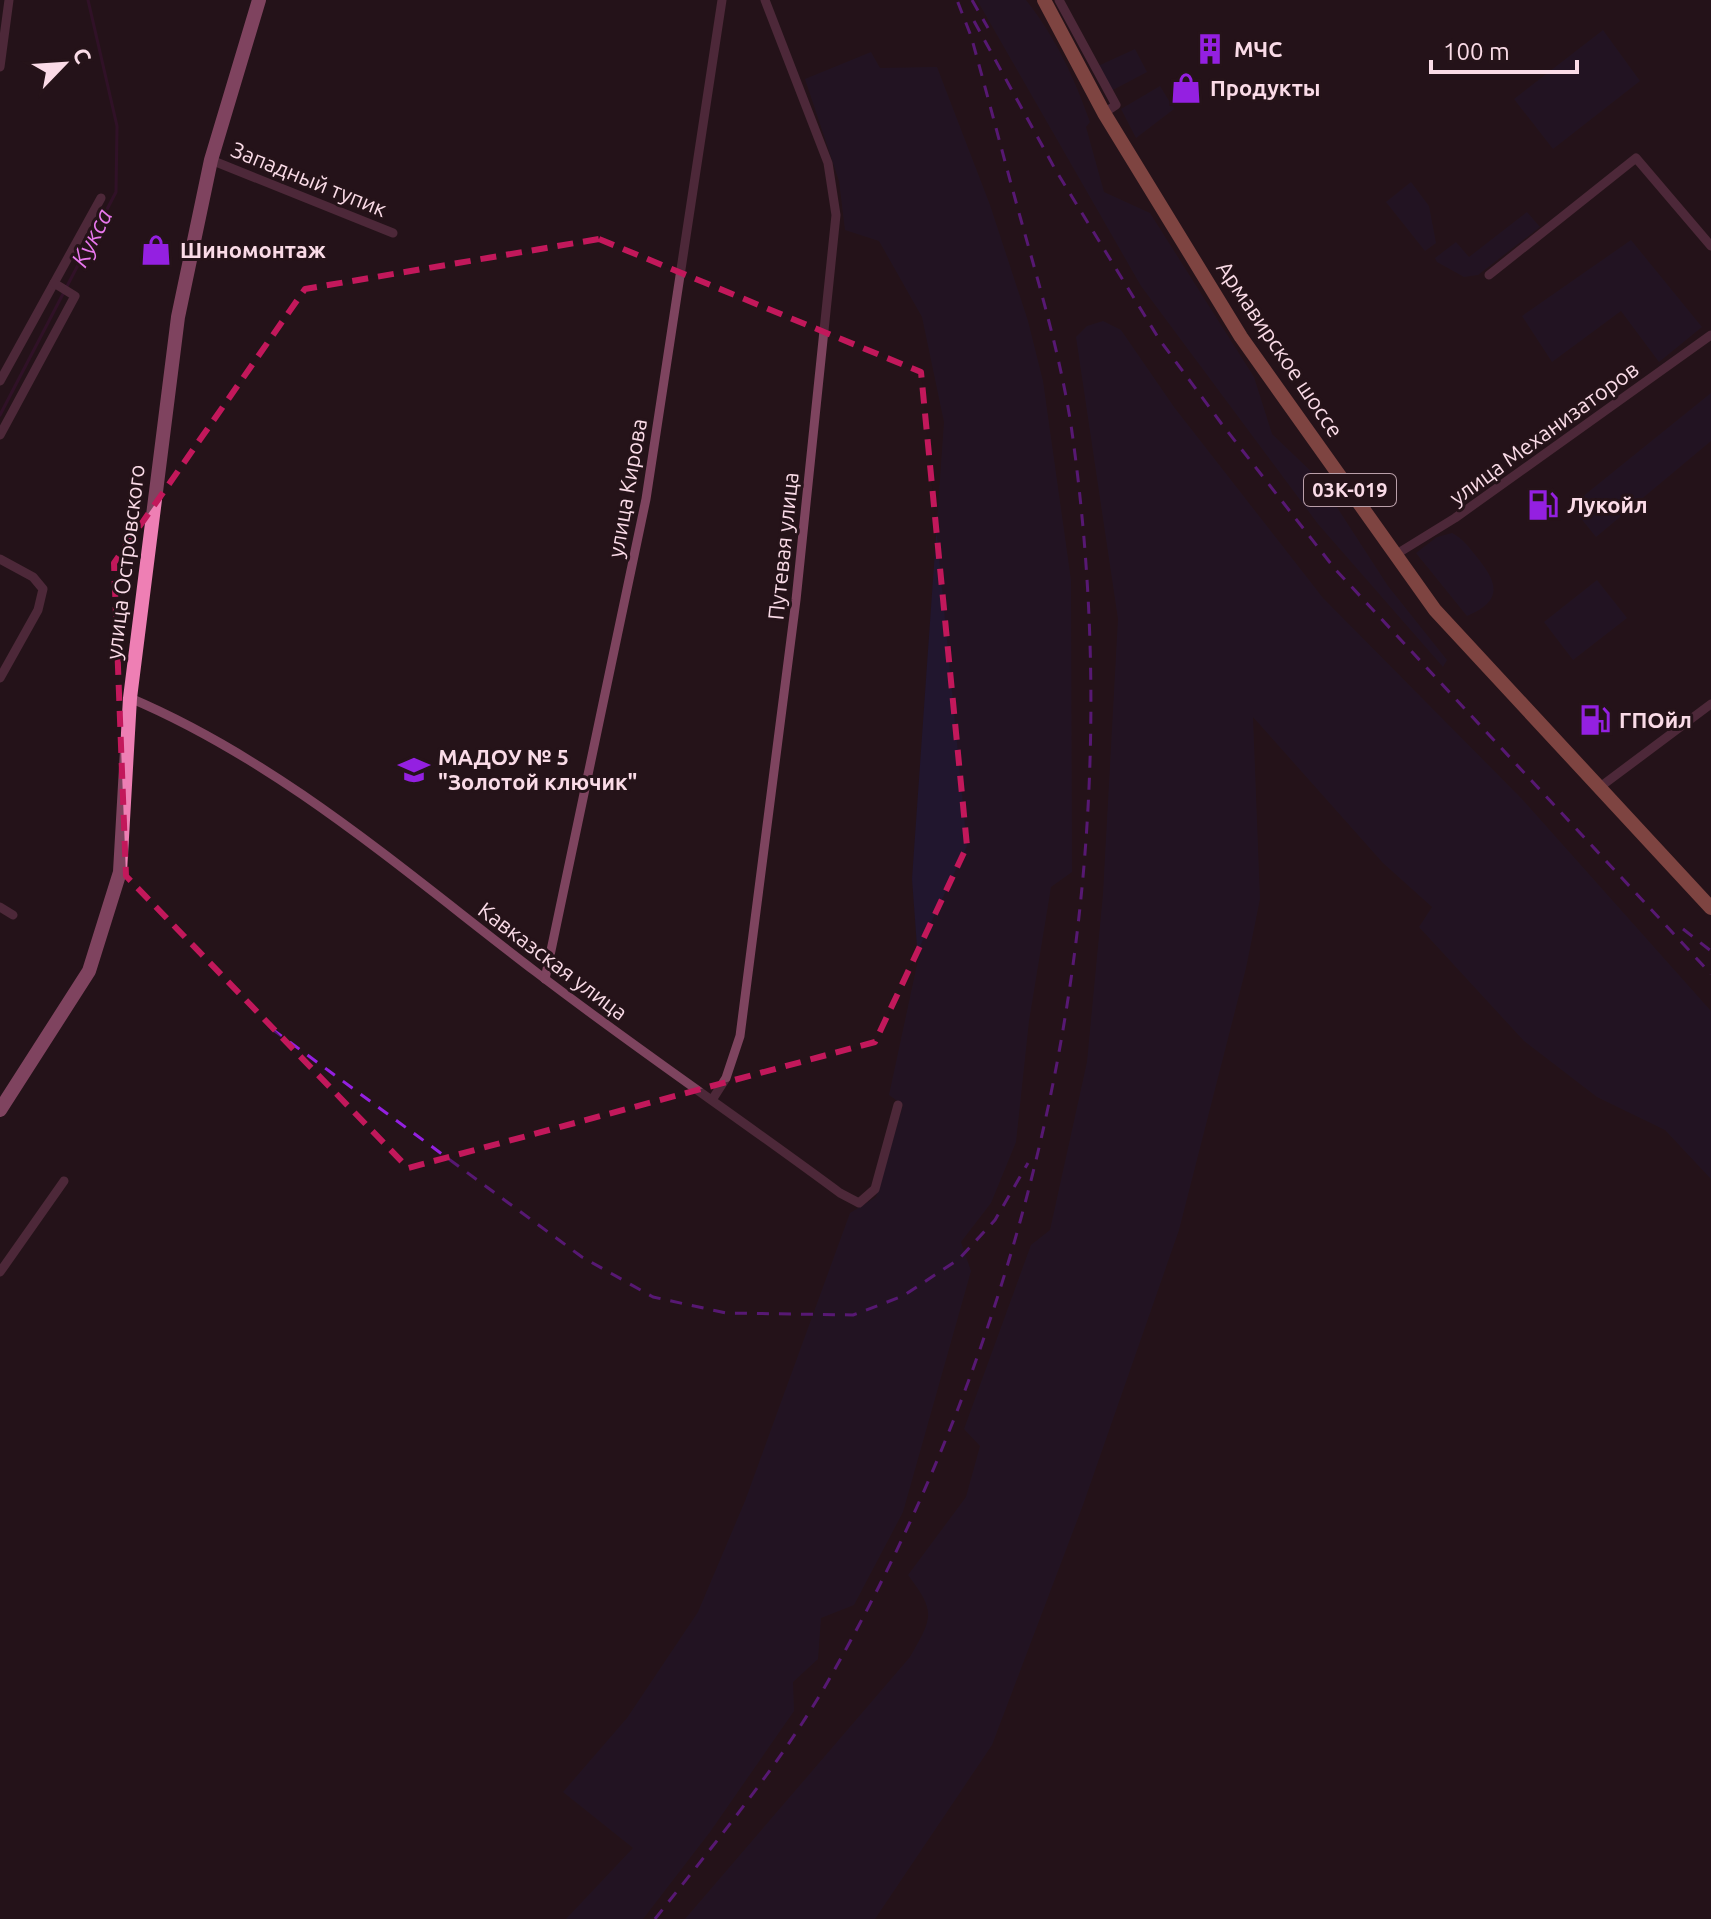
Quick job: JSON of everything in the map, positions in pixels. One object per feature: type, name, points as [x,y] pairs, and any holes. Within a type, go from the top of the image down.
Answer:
[{"type":"main road","points":[[1037,0],[1054,22]]},
{"type":"main road","name":"Армавирское шоссе","points":[[1044,0],[1104,113],[1241,337],[1395,555],[1460,639],[1711,908]]},
{"type":"street","points":[[0,67],[9,0]]},
{"type":"street","name":"улица Островского","points":[[0,1110],[89,971],[120,872],[130,698],[178,317],[211,160],[259,0]]},
{"type":"street","name":"улица Кирова","points":[[545,979],[646,499],[722,0]]},
{"type":"street","name":"Путевая улица","points":[[712,1100],[726,1078],[740,1036],[796,600],[836,215],[828,163],[765,0]]},
{"type":"street","points":[[1059,0],[1116,105],[1104,113]]},
{"type":"street","points":[[1489,275],[1636,158],[1711,246]]},
{"type":"street","name":"Западный тупик","points":[[211,160],[393,233]]},
{"type":"street","points":[[0,381],[61,288],[101,198]]},
{"type":"street","points":[[0,435],[75,296],[61,288]]},
{"type":"street","name":"улица Механизаторов","points":[[1395,555],[1455,518],[1711,335]]},
{"type":"street","points":[[0,559],[33,577],[43,589],[38,610],[0,678]]},
{"type":"street","name":"Кавказская улица","points":[[130,698],[172,716],[243,755],[332,816],[545,979],[840,1193],[859,1203],[875,1189],[898,1105]]},
{"type":"street","points":[[1600,787],[1711,704]]},
{"type":"street","points":[[0,907],[13,915]]},
{"type":"street","points":[[0,1272],[64,1181]]},
{"type":"highlighted area","points":[[599,239],[921,372],[967,846],[875,1042],[408,1168],[126,876],[114,563],[305,289]]},
{"type":"shaded area","points":[[977,0],[1026,0],[1037,14],[1063,58],[1084,105],[1090,122],[1086,127],[1104,192],[1150,213],[1254,377],[1272,434],[1318,478],[1388,586],[1447,660],[1443,667],[1318,524],[1141,286]]},
{"type":"shaded area","points":[[1603,30],[1640,81],[1553,149],[1514,99]]},
{"type":"shaded area","points":[[1135,49],[1147,72],[1111,91],[1098,66]]},
{"type":"shaded area","points":[[871,52],[880,68],[937,67],[990,205],[1028,321],[1043,381],[1071,580],[1072,872],[1051,887],[1029,1021],[1016,1142],[991,1203],[961,1242],[971,1271],[903,1512],[854,1605],[821,1618],[818,1659],[793,1682],[794,1711],[710,1832],[643,1919],[566,1919],[633,1848],[563,1792],[627,1718],[698,1612],[745,1501],[850,1213],[876,1197],[903,1105],[889,1095],[918,960],[912,879],[944,422],[922,317],[879,241],[845,230],[839,181],[805,79]]},
{"type":"shaded area","points":[[1160,86],[1174,109],[1136,138],[1121,109]]},
{"type":"shaded area","points":[[1411,182],[1429,206],[1436,243],[1425,251],[1386,202]]},
{"type":"shaded area","points":[[1527,212],[1540,227],[1478,275],[1464,277],[1437,262],[1435,258],[1456,242],[1469,257]]},
{"type":"shaded area","points":[[1631,240],[1702,327],[1659,362],[1621,311],[1552,362],[1522,316]]},
{"type":"shaded area","points":[[1103,321],[1121,330],[1174,407],[1323,598],[1522,799],[1711,1011],[1711,1179],[1665,1130],[1597,1097],[1524,1041],[1419,927],[1432,907],[1383,863],[1253,717],[1260,899],[1246,968],[1179,1230],[1083,1505],[992,1745],[875,1919],[685,1919],[918,1644],[927,1623],[927,1607],[908,1575],[966,1497],[980,1446],[964,1429],[1031,1245],[1050,1230],[1087,1062],[1103,894],[1118,619],[1076,337],[1087,326]]},
{"type":"shaded area","points":[[1711,393],[1711,441],[1596,537],[1571,506]]},
{"type":"shaded area","points":[[1452,533],[1471,549],[1483,565],[1494,590],[1487,604],[1467,616],[1416,553],[1437,537]]},
{"type":"shaded area","points":[[1597,580],[1627,618],[1573,660],[1544,622]]},
{"type":"waterway","name":"Кукса","points":[[0,415],[116,192],[117,126],[88,0]]},
{"type":"railway","points":[[655,1919],[788,1745],[827,1683],[903,1537],[966,1387],[1017,1232],[1055,1075],[1079,914],[1090,752],[1088,589],[1071,425],[1061,373],[971,36],[957,0]]},
{"type":"railway","points":[[972,0],[988,28]]},
{"type":"railway","points":[[974,21],[1055,169],[1159,339],[1221,423],[1335,569],[1711,974]]},
{"type":"railway","points":[[1683,929],[1711,951]]},
{"type":"railway","points":[[272,1029],[582,1257],[653,1297],[726,1313],[853,1315],[903,1296],[959,1259],[995,1220],[1028,1163]]},
{"type":"place","name":"МЧС","points":[[1210,49]]},
{"type":"place","name":"Продукты","points":[[1186,88]]},
{"type":"place","name":"Шиномонтаж","points":[[156,250]]},
{"type":"place","name":"Лукойл","points":[[1543,505]]},
{"type":"place","name":"ГПОйл","points":[[1595,720]]},
{"type":"place","name":"МАДОУ № 5 \"Золотой ключик\"","points":[[414,770]]}]
